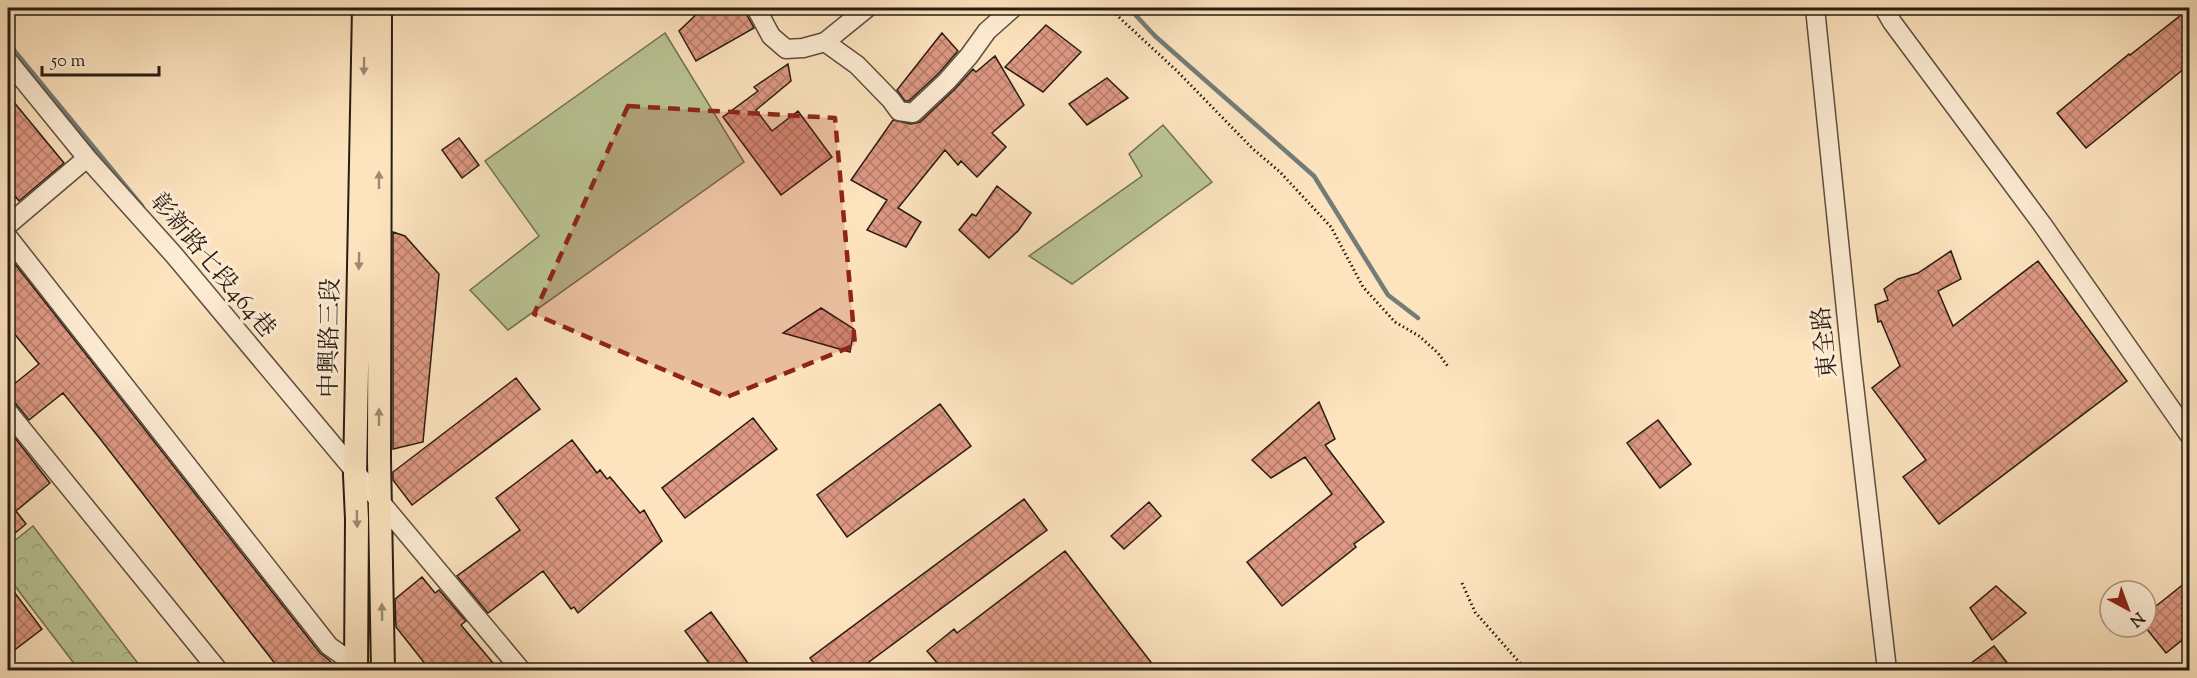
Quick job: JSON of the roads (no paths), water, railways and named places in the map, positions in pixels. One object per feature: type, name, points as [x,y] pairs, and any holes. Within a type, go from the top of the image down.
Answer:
[{"type":"main road","name":"中興路三段","points":[[356,668],[355,475],[364,8]]},
{"type":"main road","name":"中興路三段","points":[[380,8],[380,502],[383,670]]},
{"type":"street","points":[[756,8],[771,36],[786,49],[803,48],[825,42],[867,8]]},
{"type":"street","points":[[825,42],[858,65],[899,111],[913,113],[947,81],[987,31],[1013,8]]},
{"type":"street","name":"東全路","points":[[1815,8],[1851,359],[1887,670]]},
{"type":"street","points":[[1884,8],[1892,22],[2042,224],[2190,436]]},
{"type":"street","name":"彰新路七段464巷","points":[[8,61],[87,158],[174,255],[355,475],[521,670]]},
{"type":"street","points":[[8,225],[87,158]]},
{"type":"street","points":[[8,237],[329,646],[356,668]]},
{"type":"street","points":[[8,412],[218,670]]},
{"type":"waterway","points":[[1129,8],[1155,36],[1314,176],[1388,295],[1418,318]]},
{"type":"waterway","points":[[8,43],[142,206]]}]
